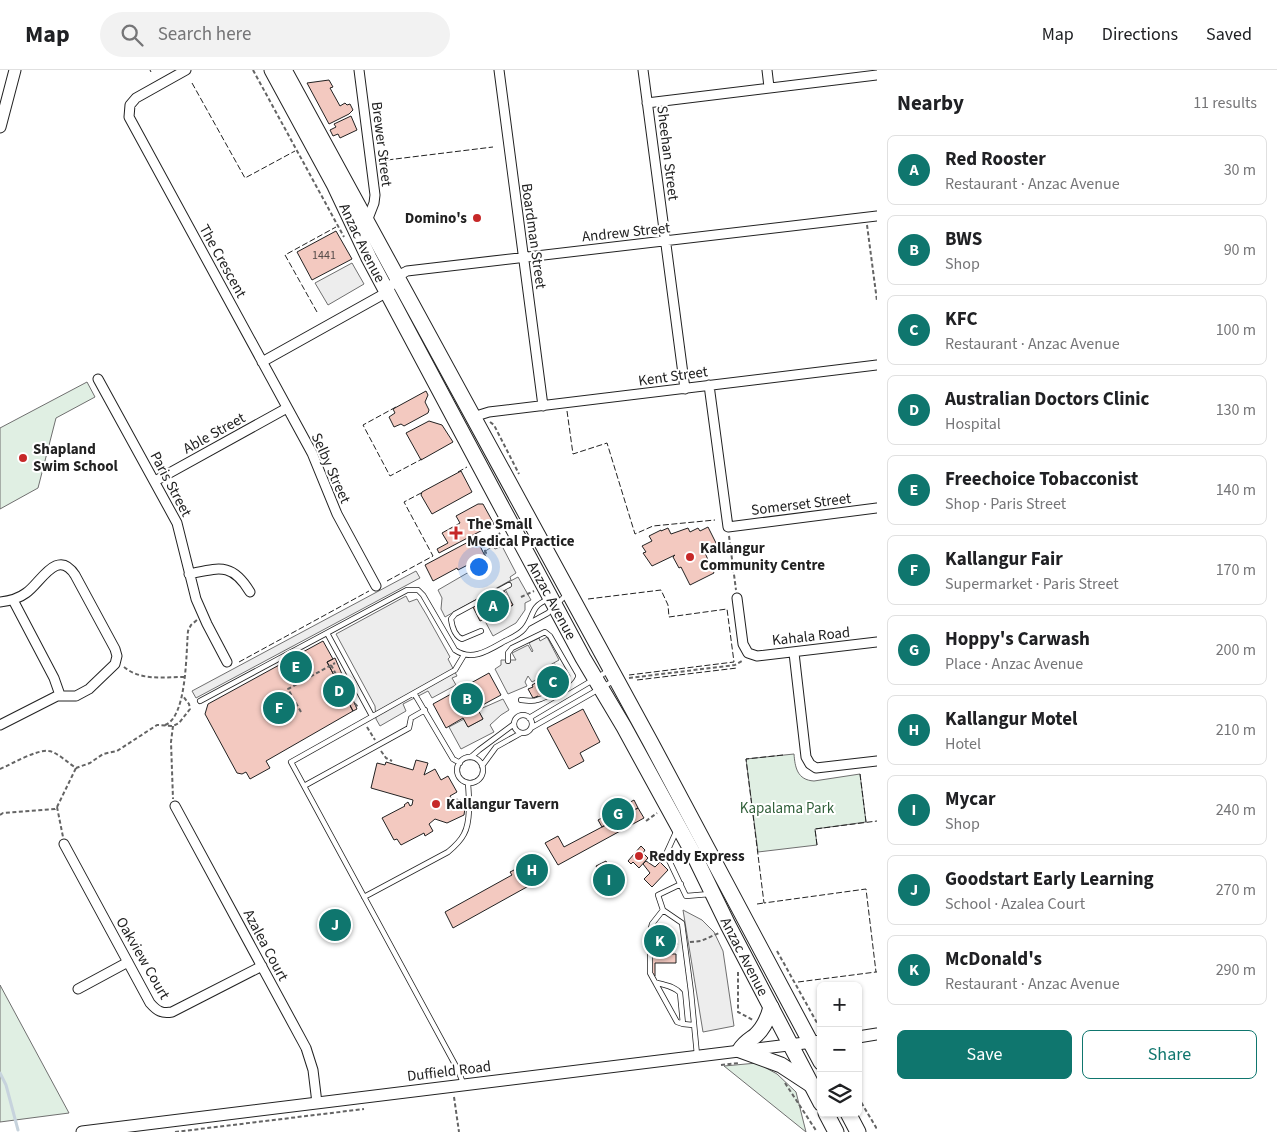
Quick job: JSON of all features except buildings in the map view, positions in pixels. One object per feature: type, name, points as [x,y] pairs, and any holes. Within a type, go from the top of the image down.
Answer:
[{"type":"highway","name":"Anzac Avenue","points":[[272,70],[335,186],[387,292],[598,684],[624,727],[678,826],[817,1095]]},
{"type":"highway","name":"Anzac Avenue","points":[[284,70],[569,592],[618,676],[816,1042]]},
{"type":"highway","points":[[771,1008],[765,1026],[754,1037],[743,1044],[743,1057],[781,1065],[812,1085]]},
{"type":"highway","points":[[828,1117],[836,1132]]},
{"type":"highway","points":[[850,1117],[858,1132]]},
{"type":"street","points":[[0,126],[15,70]]},
{"type":"street","name":"The Crescent","points":[[186,70],[136,98],[129,109],[130,117],[262,362]]},
{"type":"street","name":"Brewer Street","points":[[359,70],[375,195],[367,221]]},
{"type":"street","name":"Boardman Street","points":[[499,70],[543,406]]},
{"type":"street","name":"Sheehan Street","points":[[643,70],[685,389]]},
{"type":"street","points":[[767,70],[769,87]]},
{"type":"street","points":[[647,103],[877,75]]},
{"type":"street","name":"Andrew Street","points":[[397,277],[413,270],[523,256],[877,216]]},
{"type":"street","points":[[262,362],[387,292],[397,277]]},
{"type":"street","name":"Selby Street","points":[[262,362],[312,453],[337,514],[376,586]]},
{"type":"street","name":"Kent Street","points":[[473,417],[489,412],[877,365]]},
{"type":"street","name":"Paris Street","points":[[98,379],[179,528],[189,574],[202,615],[227,662]]},
{"type":"street","points":[[709,385],[728,527]]},
{"type":"street","name":"Able Street","points":[[155,481],[287,408]]},
{"type":"street","name":"Somerset Street","points":[[728,527],[877,508]]},
{"type":"street","points":[[0,602],[13,600],[32,589],[52,567],[60,565],[68,567],[115,648],[116,660],[112,667],[89,690],[76,696],[60,695],[0,725]]},
{"type":"street","points":[[189,574],[215,569],[228,570],[240,577],[250,592]]},
{"type":"street","points":[[737,598],[744,644],[748,653]]},
{"type":"street","points":[[13,600],[54,678],[60,695]]},
{"type":"street","name":"Kahala Road","points":[[748,653],[757,656],[794,653],[877,642]]},
{"type":"street","points":[[794,653],[806,757],[810,764],[816,768],[877,761]]},
{"type":"street","name":"Azalea Court","points":[[175,806],[306,1048],[314,1070],[318,1103]]},
{"type":"street","name":"Oakview Court","points":[[64,844],[150,1003],[156,1010],[164,1013],[172,1012],[262,966]]},
{"type":"street","points":[[78,989],[128,962]]},
{"type":"street","points":[[862,1036],[877,1034]]},
{"type":"street","name":"Duffield Road","points":[[82,1132],[697,1055],[743,1057],[791,1044],[816,1042]]},
{"type":"lane","points":[[481,631],[462,640],[458,638],[451,619],[455,614],[509,585]]},
{"type":"lane","points":[[200,701],[390,598],[413,589],[418,590],[423,595],[455,650],[464,655],[480,654],[520,633],[528,624],[546,614],[554,602],[569,592]]},
{"type":"lane","points":[[528,624],[532,613],[538,605],[554,602],[569,592]]},
{"type":"lane","points":[[508,660],[508,653],[512,648],[545,632],[550,636],[573,676],[569,683],[540,699],[532,701],[521,700]]},
{"type":"lane","points":[[327,633],[372,716]]},
{"type":"lane","points":[[463,1085],[458,1070],[291,762],[455,670],[464,655]]},
{"type":"lane","points":[[529,718],[618,676]]},
{"type":"lane","points":[[482,766],[496,747],[526,732],[598,684],[618,676]]},
{"type":"lane","points":[[414,693],[453,760],[460,763]]},
{"type":"lane","points":[[304,786],[409,728],[412,718],[425,710]]},
{"type":"lane","points":[[471,758],[478,750],[514,724],[518,717],[524,715],[529,718],[532,722],[531,728]]},
{"type":"lane","points":[[514,724],[516,730],[521,733]]},
{"type":"lane","points":[[471,758],[477,760],[482,766],[483,772],[480,778],[475,782],[468,783],[460,777],[458,770],[460,763],[462,760],[471,758]]},
{"type":"lane","points":[[364,897],[448,852],[458,843],[465,833],[469,802],[468,783]]},
{"type":"lane","points":[[678,826],[666,854],[686,896],[712,893]]},
{"type":"lane","points":[[680,884],[658,895],[663,910],[682,923],[697,1055]]},
{"type":"lane","points":[[663,910],[652,924],[650,932],[650,973],[676,1022],[693,1025]]},
{"type":"lane","points":[[655,982],[678,990],[680,993],[683,1024]]},
{"type":"path","points":[[253,70],[347,242]]},
{"type":"path","points":[[866,218],[877,301]]},
{"type":"path","points":[[728,527],[737,598]]},
{"type":"path","points":[[484,554],[486,553],[481,545],[502,532]]},
{"type":"path","points":[[521,597],[536,590]]},
{"type":"path","points":[[165,725],[170,723],[177,714],[183,696],[188,632],[191,625],[202,615]]},
{"type":"path","points":[[618,676],[735,666],[748,653]]},
{"type":"path","points":[[116,660],[135,674],[161,679],[184,677]]},
{"type":"path","points":[[301,712],[288,689],[329,666]]},
{"type":"path","points":[[64,844],[58,807],[76,768],[90,763],[103,754],[117,751],[157,724],[172,726],[178,723],[190,709],[183,696]]},
{"type":"path","points":[[172,726],[172,793],[175,806]]},
{"type":"path","points":[[0,769],[46,750],[51,751],[76,768]]},
{"type":"path","points":[[0,815],[3,813],[51,810],[58,807]]},
{"type":"path","points":[[646,821],[659,812]]},
{"type":"path","points":[[671,945],[702,941],[720,933],[716,926]]},
{"type":"path","points":[[737,970],[739,978],[738,1012],[765,1026]]},
{"type":"path","points":[[714,1066],[743,1057]]},
{"type":"path","points":[[781,1065],[778,1071],[817,1132]]},
{"type":"path","points":[[447,1098],[454,1097],[459,1132]]},
{"type":"path","points":[[862,1103],[877,1129]]},
{"type":"path","points":[[176,1132],[366,1108]]},
{"type":"green space","name":"Shapland Swim School","points":[[87,382],[95,397],[56,418],[38,488],[0,509],[0,428]]},
{"type":"green space","name":"Kapalama Park","points":[[794,754],[798,772],[808,780],[814,781],[860,774],[866,822],[815,829],[817,845],[758,852],[746,759]]},
{"type":"green space","points":[[0,985],[69,1113],[0,1122]]},
{"type":"green space","points":[[757,1063],[777,1074],[796,1092],[806,1132],[724,1066]]},
{"type":"shaded area","points":[[352,263],[364,284],[328,305],[315,283]]},
{"type":"shaded area","points":[[493,546],[495,549],[502,546],[516,573],[510,577],[511,580],[445,617],[441,609],[442,598],[438,590],[488,561],[484,552]]},
{"type":"shaded area","points":[[416,571],[420,578],[196,698],[192,691]]},
{"type":"shaded area","points":[[518,577],[531,600],[525,603],[525,610],[516,623],[493,636],[485,621],[513,605],[503,585]]},
{"type":"shaded area","points":[[406,596],[409,602],[417,599],[426,614],[450,657],[448,659],[457,676],[452,678],[456,685],[432,698],[428,691],[403,704],[406,711],[380,726],[376,719],[375,706],[336,634]]},
{"type":"shaded area","points":[[547,637],[559,660],[543,669],[545,675],[532,682],[528,676],[525,682],[527,686],[508,694],[495,669],[501,665],[501,660],[516,660],[512,653],[528,645],[532,652],[529,643],[539,638],[540,641]]},
{"type":"shaded area","points":[[503,699],[509,710],[490,725],[494,732],[461,749],[449,727],[464,719],[468,727],[483,719],[478,710]]},
{"type":"shaded area","points":[[683,910],[702,920],[714,932],[723,951],[734,1026],[703,1032]]},
{"type":"waterway","points":[[0,1073],[6,1085],[18,1130]]},
{"type":"fence","points":[[192,83],[245,178],[295,151]]},
{"type":"fence","points":[[379,161],[493,147]]},
{"type":"fence","points":[[317,312],[285,255],[336,227]]},
{"type":"fence","points":[[396,407],[363,425],[390,476],[422,459]]},
{"type":"fence","points":[[567,411],[573,454],[607,443],[635,534],[653,526],[715,520]]},
{"type":"fence","points":[[458,472],[467,467]]},
{"type":"fence","points":[[387,581],[433,556],[404,502],[423,492]]},
{"type":"fence","points":[[588,599],[661,590],[668,605],[669,617],[727,609],[734,662],[629,675]]},
{"type":"fence","points":[[239,662],[369,591]]},
{"type":"fence","points":[[637,680],[737,668]]},
{"type":"fence","points":[[783,755],[746,759],[764,903],[866,889],[877,972]]},
{"type":"fence","points":[[860,774],[866,822]]},
{"type":"fence","points":[[817,845],[815,829],[877,821]]},
{"type":"fence","points":[[757,904],[764,903]]},
{"type":"fence","points":[[798,982],[876,972]]},
{"type":"place","name":"Domino's","points":[[477,218]]},
{"type":"place","name":"Shapland Swim School","points":[[23,458]]},
{"type":"place","name":"The Small Medical Practice","points":[[456,533]]},
{"type":"place","name":"Kallangur Community Centre","points":[[690,557]]},
{"type":"place","name":"Red Rooster","points":[[493,606]]},
{"type":"place","name":"Freechoice Tobacconist","points":[[296,667]]},
{"type":"place","name":"KFC","points":[[553,682]]},
{"type":"place","name":"Australian Doctors Clinic","points":[[339,691]]},
{"type":"place","name":"BWS","points":[[467,699]]},
{"type":"place","name":"Kallangur Fair","points":[[279,708]]},
{"type":"place","name":"Kallangur Tavern","points":[[436,804]]},
{"type":"place","name":"Hoppy's Carwash","points":[[618,814]]},
{"type":"place","name":"Reddy Express","points":[[639,856]]},
{"type":"place","name":"Kallangur Motel","points":[[532,870]]},
{"type":"place","name":"Mycar","points":[[609,880]]},
{"type":"place","name":"Goodstart Early Learning","points":[[335,925]]},
{"type":"place","name":"McDonald's","points":[[660,941]]}]
